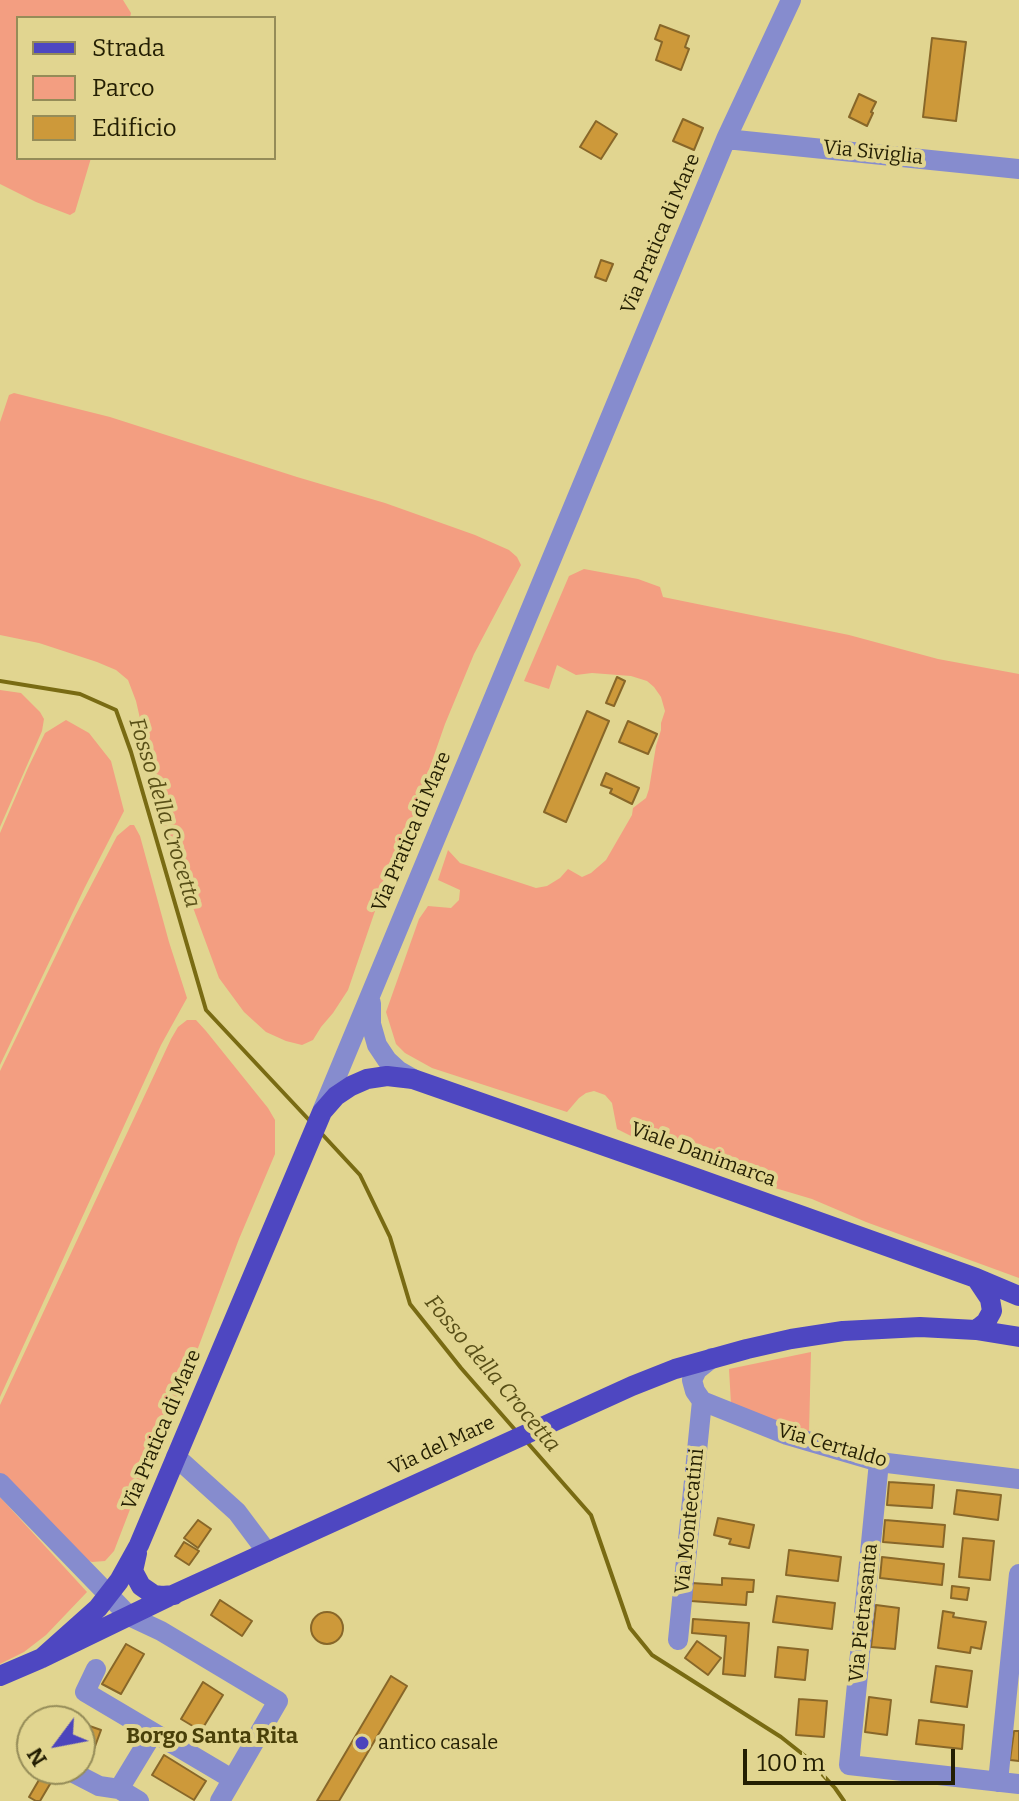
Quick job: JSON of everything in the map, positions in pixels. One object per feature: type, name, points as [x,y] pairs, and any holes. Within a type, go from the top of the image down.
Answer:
[{"type":"main road","name":"Viale Danimarca","points":[[322,1112],[336,1096],[367,1079],[387,1076],[413,1079],[976,1278],[1019,1296]]},
{"type":"main road","name":"Via Pratica di Mare","points":[[42,1658],[98,1608],[119,1581],[139,1545],[322,1112]]},
{"type":"main road","points":[[976,1278],[990,1299],[992,1311],[986,1322],[976,1330]]},
{"type":"main road","name":"Via del Mare","points":[[0,1676],[632,1386],[712,1358],[791,1339],[843,1331],[920,1327],[976,1330],[1019,1337]]},
{"type":"main road","points":[[139,1545],[133,1571],[141,1586],[154,1595],[174,1595]]},
{"type":"street","name":"Via Pratica di Mare","points":[[322,1112],[726,139],[791,0]]},
{"type":"street","name":"Via Siviglia","points":[[726,139],[1019,169]]},
{"type":"street","name":"Viale Danimarca","points":[[371,995],[371,1024],[377,1045],[387,1060],[413,1079]]},
{"type":"street","points":[[702,1401],[692,1380],[697,1370],[712,1358]]},
{"type":"street","name":"Via Certaldo","points":[[702,1401],[787,1435],[879,1462],[1019,1479]]},
{"type":"street","name":"Via Montecatini","points":[[678,1640],[702,1401]]},
{"type":"street","points":[[176,1457],[237,1512],[267,1552]]},
{"type":"street","name":"Via Pietrasanta","points":[[879,1462],[849,1765],[998,1782]]},
{"type":"street","points":[[0,1483],[129,1616],[161,1631],[278,1701],[220,1801]]},
{"type":"street","points":[[1019,1574],[998,1782],[1019,1784]]},
{"type":"street","points":[[96,1669],[85,1692],[232,1779]]},
{"type":"street","points":[[119,1789],[153,1733]]},
{"type":"street","points":[[96,1784],[119,1789],[139,1801]]},
{"type":"green space","points":[[0,0],[123,0],[130,16],[16,16],[16,160],[90,160],[75,212],[70,215],[0,184]]},
{"type":"green space","points":[[14,393],[110,417],[385,503],[509,550],[521,565],[474,654],[445,724],[401,850],[379,888],[376,908],[348,990],[313,1040],[302,1045],[266,1032],[244,1012],[219,978],[167,837],[136,701],[128,680],[116,670],[97,662],[39,643],[0,635],[0,422],[9,395]]},
{"type":"green space","points":[[584,569],[638,579],[660,587],[663,597],[849,635],[938,659],[1019,674],[1019,1278],[812,1199],[738,1177],[635,1138],[617,1129],[612,1103],[605,1095],[594,1091],[586,1093],[567,1112],[432,1068],[405,1053],[396,1044],[386,1012],[419,919],[428,906],[451,908],[459,900],[460,890],[438,880],[448,850],[460,863],[536,888],[547,886],[568,869],[582,877],[606,860],[633,808],[646,798],[665,711],[654,687],[631,676],[576,675],[557,665],[549,689],[524,681],[569,576]]},
{"type":"green space","points":[[0,690],[21,693],[44,719],[42,731],[0,827]]},
{"type":"green space","points":[[66,720],[89,733],[111,761],[124,811],[0,1065],[0,833],[45,733]]},
{"type":"green space","points":[[134,825],[140,836],[187,998],[161,1045],[0,1397],[0,1071],[117,836]]},
{"type":"green space","points":[[187,1020],[196,1020],[268,1108],[275,1120],[275,1154],[114,1551],[105,1561],[92,1562],[81,1558],[0,1476],[0,1405],[171,1039]]},
{"type":"green space","points":[[811,1352],[809,1433],[731,1404],[729,1369]]},
{"type":"green space","points":[[0,1497],[87,1592],[46,1635],[24,1652],[0,1664]]},
{"type":"building","points":[[660,25],[689,36],[685,47],[689,49],[681,70],[656,60],[662,42],[655,39]]},
{"type":"building","points":[[932,38],[966,42],[956,121],[923,117]]},
{"type":"building","points":[[859,94],[876,102],[867,126],[849,117]]},
{"type":"building","points":[[683,119],[703,128],[694,150],[673,141]]},
{"type":"building","points":[[596,121],[617,134],[601,159],[580,147]]},
{"type":"building","points":[[601,260],[613,264],[606,281],[595,277]]},
{"type":"building","points":[[617,677],[625,681],[614,706],[606,703]]},
{"type":"building","points":[[587,711],[609,721],[566,822],[544,812]]},
{"type":"building","points":[[628,721],[657,734],[648,754],[619,742]]},
{"type":"building","points":[[606,773],[639,788],[632,804],[601,785]]},
{"type":"building","points":[[889,1482],[934,1485],[932,1508],[887,1505]]},
{"type":"building","points":[[957,1490],[1001,1495],[998,1520],[954,1514]]},
{"type":"building","points":[[718,1518],[754,1525],[749,1548],[729,1544],[731,1539],[714,1535]]},
{"type":"building","points":[[198,1520],[211,1529],[198,1548],[184,1538]]},
{"type":"building","points":[[885,1520],[945,1525],[943,1547],[883,1542]]},
{"type":"building","points":[[963,1538],[994,1541],[990,1580],[959,1577]]},
{"type":"building","points":[[184,1542],[199,1551],[189,1565],[175,1556]]},
{"type":"building","points":[[789,1550],[841,1557],[838,1581],[786,1575]]},
{"type":"building","points":[[882,1557],[944,1564],[942,1585],[880,1578]]},
{"type":"building","points":[[722,1578],[754,1580],[753,1592],[747,1592],[746,1605],[691,1601],[692,1583],[722,1585]]},
{"type":"building","points":[[952,1586],[969,1588],[967,1600],[951,1598]]},
{"type":"building","points":[[777,1596],[835,1603],[832,1629],[773,1622]]},
{"type":"building","points":[[220,1600],[252,1621],[242,1636],[211,1615]]},
{"type":"building","points":[[876,1605],[899,1608],[895,1649],[871,1647]]},
{"type":"building","points":[[943,1611],[954,1613],[953,1617],[986,1622],[981,1649],[971,1647],[970,1653],[938,1648]]},
{"type":"building","points":[[327,1612],[338,1617],[343,1628],[338,1639],[327,1644],[316,1639],[311,1628],[316,1617]]},
{"type":"building","points":[[693,1619],[749,1623],[745,1676],[723,1674],[726,1636],[692,1633]]},
{"type":"building","points":[[697,1641],[721,1658],[708,1675],[685,1658]]},
{"type":"building","points":[[126,1644],[144,1654],[121,1694],[102,1684]]},
{"type":"building","points":[[778,1647],[808,1650],[805,1680],[775,1677]]},
{"type":"building","points":[[936,1666],[972,1671],[967,1707],[931,1702]]},
{"type":"building","name":"antico casale","points":[[391,1676],[407,1686],[339,1801],[317,1801]]},
{"type":"building","points":[[203,1682],[223,1695],[201,1731],[181,1719]]},
{"type":"building","points":[[869,1697],[891,1700],[887,1735],[865,1732]]},
{"type":"building","points":[[799,1699],[827,1701],[824,1737],[796,1735]]},
{"type":"building","points":[[919,1720],[964,1725],[962,1749],[916,1744]]},
{"type":"building","points":[[1014,1731],[1019,1731],[1019,1761],[1010,1760]]},
{"type":"building","points":[[164,1755],[206,1781],[194,1800],[152,1775]]},
{"type":"building","points":[[36,1785],[49,1785],[40,1801],[29,1797]]},
{"type":"waterway","name":"Fosso della Crocetta","points":[[0,681],[80,694],[116,710],[206,1010],[310,1121]]},
{"type":"waterway","name":"Fosso della Crocetta","points":[[321,1133],[360,1175],[390,1237],[410,1304],[517,1432]]},
{"type":"waterway","name":"Fosso della Crocetta","points":[[526,1441],[591,1515],[630,1628],[652,1655],[781,1737],[805,1756],[844,1801]]},
{"type":"place","name":"antico casale","points":[[362,1743]]},
{"type":"district","name":"Borgo Santa Rita","points":[[212,1737]]}]
